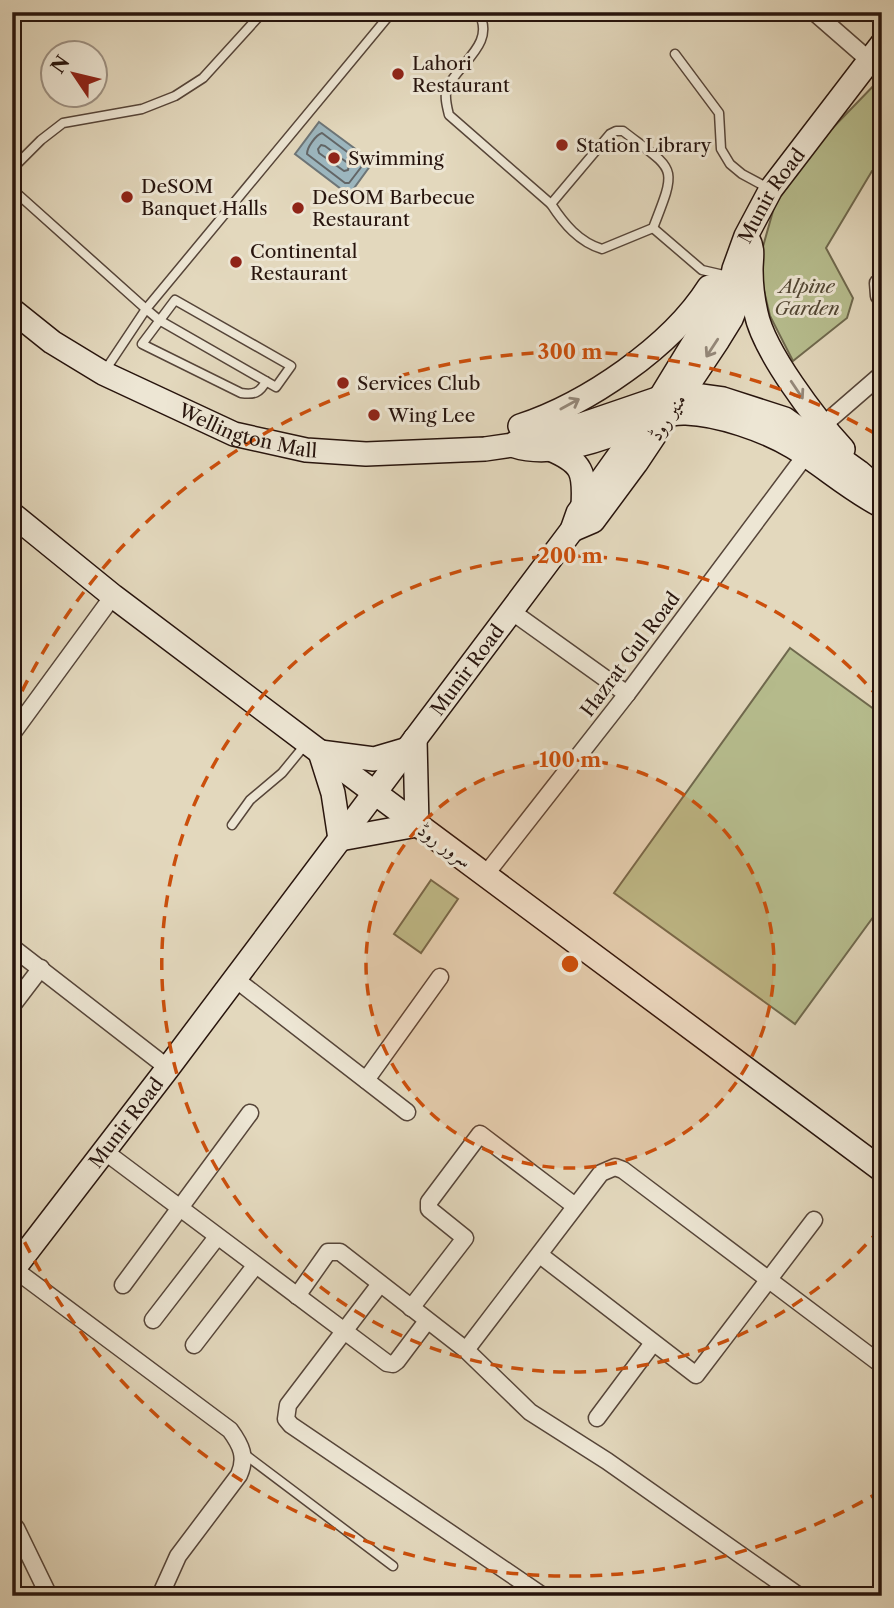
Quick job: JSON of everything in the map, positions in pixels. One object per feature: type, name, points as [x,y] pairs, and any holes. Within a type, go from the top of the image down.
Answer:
[{"type":"street","points":[[814,12],[878,54]]},
{"type":"street","name":"Munir Road","points":[[13,1270],[572,530],[583,506],[643,421],[670,402],[718,303],[731,283],[746,236],[771,189],[878,54]]},
{"type":"street","points":[[746,236],[752,248],[751,269],[757,316],[782,368],[822,426],[847,453],[859,472]]},
{"type":"street","points":[[463,451],[497,434],[549,416],[589,394],[642,358],[671,334],[694,311],[709,287],[731,283]]},
{"type":"street","name":"Wellington Mall","points":[[12,310],[52,342],[103,373],[234,434],[306,450],[366,454],[463,451],[512,445],[522,439],[670,402]]},
{"type":"street","points":[[822,426],[882,374]]},
{"type":"street","points":[[670,402],[723,399],[785,419],[859,472],[882,492]]},
{"type":"street","points":[[670,402],[695,414],[760,431],[793,447],[866,498],[882,506]]},
{"type":"street","name":"منیر روڈ","points":[[572,530],[593,521],[670,402]]},
{"type":"street","name":"Wellington Mall","points":[[512,445],[529,451],[550,449],[618,433],[643,421]]},
{"type":"street","points":[[550,449],[578,464],[583,476],[583,506]]},
{"type":"street","name":"Hazrat Gul Road","points":[[486,874],[627,694],[805,456]]},
{"type":"street","name":"سرور روڈ","points":[[12,514],[113,596],[313,748],[882,1170]]},
{"type":"street","points":[[12,734],[113,596]]},
{"type":"street","points":[[511,611],[627,694]]},
{"type":"street","points":[[411,744],[417,825],[340,839],[333,793],[313,748],[374,759],[411,744]]},
{"type":"street","points":[[12,947],[168,1068]]},
{"type":"street","points":[[12,1006],[41,968]]},
{"type":"street","points":[[366,1080],[440,977]]},
{"type":"street","points":[[234,978],[407,1112]]},
{"type":"street","points":[[123,1285],[250,1113]]},
{"type":"street","points":[[411,1308],[465,1238],[429,1209],[429,1202],[480,1135],[575,1206]]},
{"type":"street","points":[[104,1151],[383,1360],[393,1364],[427,1321]]},
{"type":"street","points":[[466,1350],[601,1173],[615,1167],[623,1170],[882,1365]]},
{"type":"street","points":[[540,1255],[696,1375],[814,1220]]},
{"type":"street","points":[[153,1320],[217,1237]]},
{"type":"street","points":[[297,1296],[328,1252],[340,1252],[466,1350],[530,1412],[607,1461],[799,1596]]},
{"type":"street","points":[[194,1345],[255,1266]]},
{"type":"street","points":[[13,1270],[230,1430],[243,1452],[240,1475],[178,1556],[160,1596]]},
{"type":"street","points":[[380,1284],[288,1405],[286,1419],[291,1425],[543,1596]]},
{"type":"street","points":[[597,1418],[653,1343]]},
{"type":"street","points":[[16,1528],[48,1596]]},
{"type":"lane","points":[[12,170],[63,123],[142,109],[175,96],[203,78],[263,12]]},
{"type":"lane","points":[[103,373],[146,309],[392,12]]},
{"type":"lane","points":[[478,12],[482,19],[481,44],[447,89],[449,115],[551,204],[556,214],[583,241],[602,249],[653,228],[670,185],[669,172],[663,162],[623,131],[610,134],[551,204]]},
{"type":"lane","points":[[675,54],[719,113],[721,149],[730,164],[742,174],[771,189]]},
{"type":"lane","points":[[12,189],[159,320],[266,381],[276,387],[291,366],[175,300],[159,320],[142,344],[241,393],[251,395],[259,392],[266,381]]},
{"type":"lane","points":[[653,228],[702,270],[731,283]]},
{"type":"lane","points":[[232,825],[250,800],[313,748]]},
{"type":"lane","points":[[243,1452],[393,1566]]},
{"type":"green space","name":"Alpine Garden","points":[[882,77],[882,172],[872,171],[826,248],[853,298],[847,318],[793,361],[770,316],[762,282],[762,250],[775,204],[819,142]]},
{"type":"green space","points":[[790,648],[882,715],[882,905],[795,1024],[614,893]]},
{"type":"green space","points":[[431,880],[458,899],[421,953],[394,934]]},
{"type":"water","name":"Swimming","points":[[319,122],[373,162],[349,195],[295,154]]},
{"type":"place","name":"Lahori Restaurant","points":[[398,74]]},
{"type":"place","name":"Station Library","points":[[562,145]]},
{"type":"place","name":"Swimming","points":[[334,158]]},
{"type":"place","name":"DeSOM Banquet Halls","points":[[127,197]]},
{"type":"place","name":"DeSOM Barbecue Restaurant","points":[[298,208]]},
{"type":"place","name":"Continental Restaurant","points":[[236,262]]},
{"type":"place","name":"Services Club","points":[[343,383]]},
{"type":"place","name":"Wing Lee","points":[[374,415]]}]
